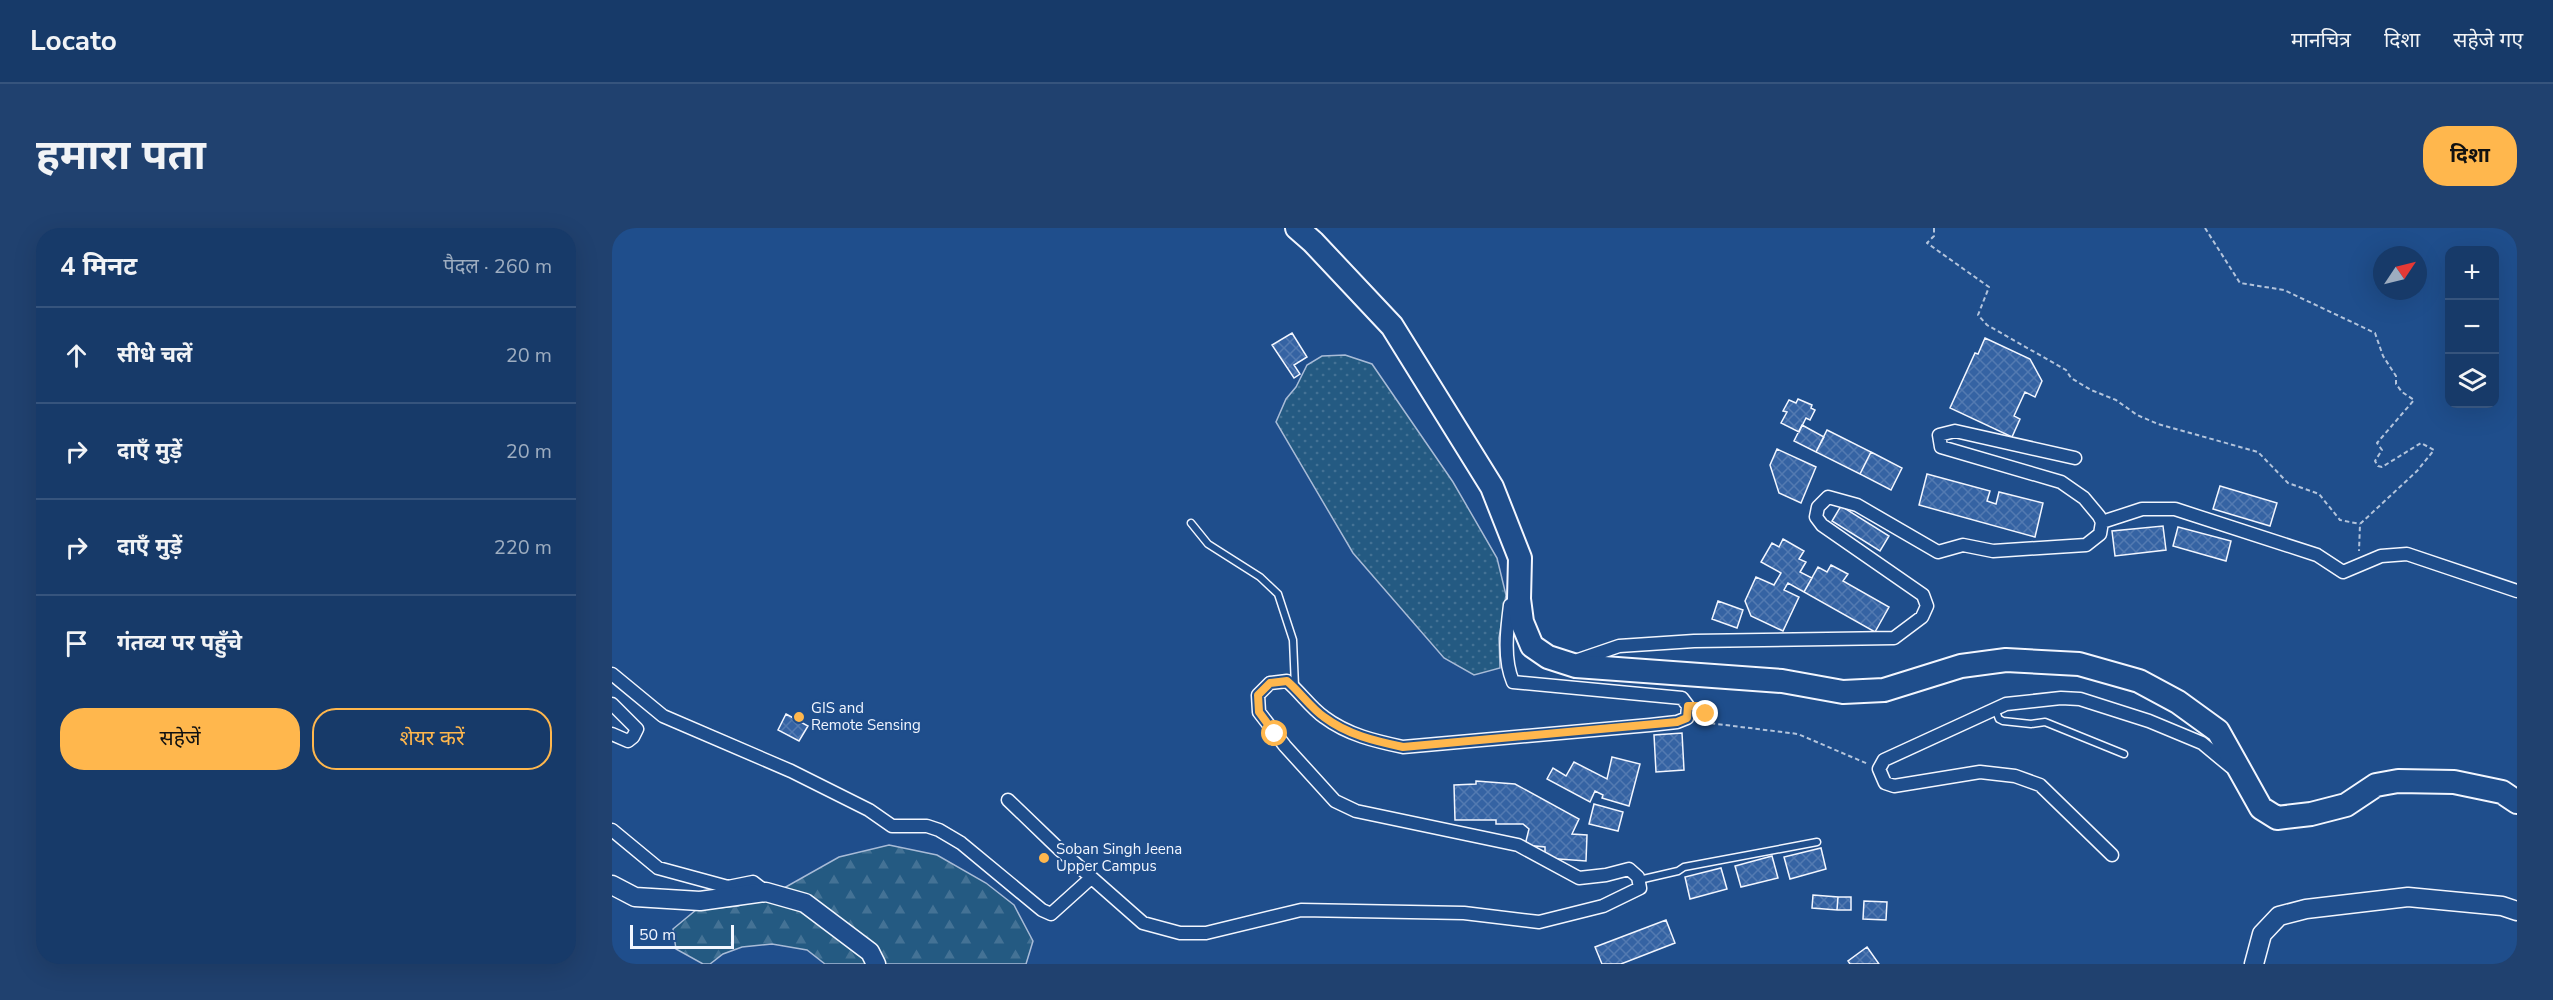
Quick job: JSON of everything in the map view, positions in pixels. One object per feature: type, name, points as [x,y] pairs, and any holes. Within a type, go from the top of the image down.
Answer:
[{"type":"highway","points":[[1297,228],[1392,326],[1492,487],[1520,558],[1519,599],[1522,622],[1532,646],[1548,657],[1576,666],[1782,681],[1844,692],[1884,690],[1961,666],[2006,660],[2079,664],[2139,681],[2178,702],[2218,731],[2261,808],[2277,818],[2311,814],[2346,805],[2376,785],[2398,781],[2454,782],[2502,792],[2517,802]]},
{"type":"main road","points":[[612,885],[635,897],[700,901],[766,892],[805,903],[870,952],[876,964]]},
{"type":"main road","points":[[2254,964],[2262,934],[2279,916],[2306,909],[2408,897],[2502,906],[2517,911]]},
{"type":"street","points":[[1568,663],[1619,646],[1694,641],[1894,638],[1922,617],[1927,606],[1923,595],[1822,525],[1816,517],[1818,507],[1828,497],[1857,505],[1938,552],[1963,545],[1993,550],[2086,545],[2100,534],[2102,522],[2084,498],[2061,482],[1941,447],[1939,435],[1955,431],[2075,458]]},
{"type":"street","points":[[2102,522],[2142,509],[2175,509],[2317,555],[2343,572],[2381,556],[2407,554],[2517,591]]},
{"type":"street","points":[[1008,800],[1143,923],[1180,933],[1206,933],[1301,910],[1464,913],[1539,922],[1603,906],[1634,893],[1640,888],[1638,880],[1629,869],[1606,875],[1579,878],[1518,845],[1356,811],[1335,801],[1285,746],[1259,712],[1258,695],[1270,683],[1287,681],[1322,717],[1350,733],[1372,741],[1403,747],[1677,722],[1687,718],[1688,706],[1682,698],[1670,695],[1513,682],[1508,671],[1508,622],[1510,605],[1519,599]]},
{"type":"street","points":[[612,674],[663,716],[791,771],[869,810],[892,826],[927,826],[939,830],[961,843],[1042,910],[1051,914],[1091,878]]},
{"type":"street","points":[[2112,855],[2040,785],[2015,776],[1980,772],[1894,786],[1885,783],[1878,769],[1884,760],[2006,704],[2061,698],[2080,699],[2149,721],[2202,744],[2244,778]]},
{"type":"street","points":[[612,704],[637,729],[628,741],[612,734]]},
{"type":"street","points":[[612,830],[658,868],[728,886],[753,882],[766,892]]},
{"type":"lane","points":[[1191,523],[1208,543],[1260,577],[1278,594],[1293,640],[1295,687]]},
{"type":"lane","points":[[1995,709],[1999,719],[2003,721],[2031,724],[2045,722],[2124,754]]},
{"type":"lane","points":[[1638,880],[1678,871],[1684,867],[1817,842]]},
{"type":"path","points":[[1934,228],[1934,236],[1927,243],[1989,287],[1978,315],[1987,325],[2066,370],[2071,378],[2091,390],[2116,400],[2137,416],[2258,452],[2288,483],[2319,494],[2340,520],[2360,524]]},
{"type":"path","points":[[2205,228],[2240,283],[2284,290],[2374,333],[2383,356],[2396,376],[2396,384],[2414,400],[2377,443],[2382,450],[2375,461],[2378,466],[2382,466],[2421,443],[2434,450],[2417,471],[2360,524],[2359,566]]},
{"type":"path","points":[[1688,706],[1705,706],[1709,723],[1798,734],[1878,769]]},
{"type":"green space","points":[[1345,355],[1372,364],[1453,482],[1497,558],[1506,595],[1499,638],[1500,668],[1474,675],[1444,658],[1353,553],[1276,422],[1286,399],[1296,387],[1307,365],[1322,356]]},
{"type":"green space","points":[[889,845],[937,855],[986,883],[1014,905],[1033,941],[1026,964],[825,964],[807,950],[772,944],[742,947],[723,954],[710,964],[703,964],[676,949],[673,929],[696,910],[738,906],[784,888],[839,857]]},
{"type":"building","points":[[1292,333],[1307,357],[1294,365],[1300,374],[1294,378],[1272,345]]},
{"type":"building","points":[[1985,338],[2030,359],[2042,381],[2035,397],[2025,392],[2014,416],[2020,419],[2012,437],[1950,408],[1975,353],[1978,354]]},
{"type":"building","points":[[1798,399],[1812,405],[1811,408],[1815,410],[1810,420],[1806,418],[1799,432],[1781,423],[1787,412],[1783,411],[1789,400],[1796,403]]},
{"type":"building","points":[[1802,425],[1824,437],[1816,452],[1794,441]]},
{"type":"building","points":[[1827,430],[1871,452],[1860,474],[1816,452]]},
{"type":"building","points":[[1777,449],[1816,467],[1801,503],[1779,493],[1770,465]]},
{"type":"building","points":[[1871,452],[1902,468],[1891,490],[1860,474]]},
{"type":"building","points":[[1927,474],[1990,491],[1987,501],[1996,504],[1999,492],[2043,503],[2035,537],[1919,505]]},
{"type":"building","points":[[2220,486],[2277,503],[2270,526],[2213,509]]},
{"type":"building","points":[[1841,506],[1889,536],[1880,551],[1832,521]]},
{"type":"building","points":[[2163,526],[2166,550],[2115,556],[2112,531]]},
{"type":"building","points":[[2178,527],[2231,541],[2226,561],[2173,546]]},
{"type":"building","points":[[1783,539],[1804,551],[1799,559],[1806,562],[1800,572],[1812,578],[1804,592],[1788,583],[1784,590],[1799,597],[1783,631],[1751,616],[1745,601],[1756,577],[1774,585],[1781,573],[1761,562],[1772,543],[1779,547]]},
{"type":"building","points":[[1831,565],[1848,574],[1843,581],[1889,607],[1875,632],[1804,592],[1818,567],[1827,572]]},
{"type":"building","points":[[1718,601],[1743,610],[1737,628],[1712,619]]},
{"type":"building","points":[[786,714],[808,726],[799,741],[778,730]]},
{"type":"building","points":[[1682,733],[1684,770],[1656,772],[1654,735]]},
{"type":"building","points":[[1612,757],[1640,764],[1629,806],[1602,798],[1603,795],[1595,791],[1590,802],[1547,779],[1553,768],[1566,776],[1574,762],[1607,779]]},
{"type":"building","points":[[1476,781],[1515,784],[1579,819],[1572,834],[1587,835],[1586,861],[1545,858],[1545,847],[1525,845],[1529,829],[1523,824],[1496,824],[1496,820],[1455,820],[1454,785],[1476,784]]},
{"type":"building","points":[[1594,804],[1623,812],[1618,831],[1589,824]]},
{"type":"building","points":[[1821,848],[1826,869],[1790,879],[1784,857]]},
{"type":"building","points":[[1772,856],[1778,878],[1741,887],[1735,866]]},
{"type":"building","points":[[1721,868],[1727,889],[1690,899],[1685,877]]},
{"type":"building","points":[[1813,895],[1838,897],[1837,910],[1812,908]]},
{"type":"building","points":[[1838,897],[1851,897],[1851,910],[1837,910]]},
{"type":"building","points":[[1864,901],[1887,902],[1886,920],[1863,919]]},
{"type":"building","points":[[1666,920],[1675,943],[1621,964],[1602,964],[1595,947]]},
{"type":"building","points":[[1867,947],[1879,964],[1850,964],[1848,961]]},
{"type":"place","name":"GIS and Remote Sensing","points":[[799,717]]},
{"type":"place","name":"Soban Singh Jeena Upper Campus","points":[[1044,858]]},
{"type":"route","points":[[1275,734],[1259,712],[1258,695],[1270,683],[1287,681],[1322,717],[1350,733],[1372,741],[1403,747],[1677,722],[1687,718],[1688,706],[1705,706],[1706,714]]}]
